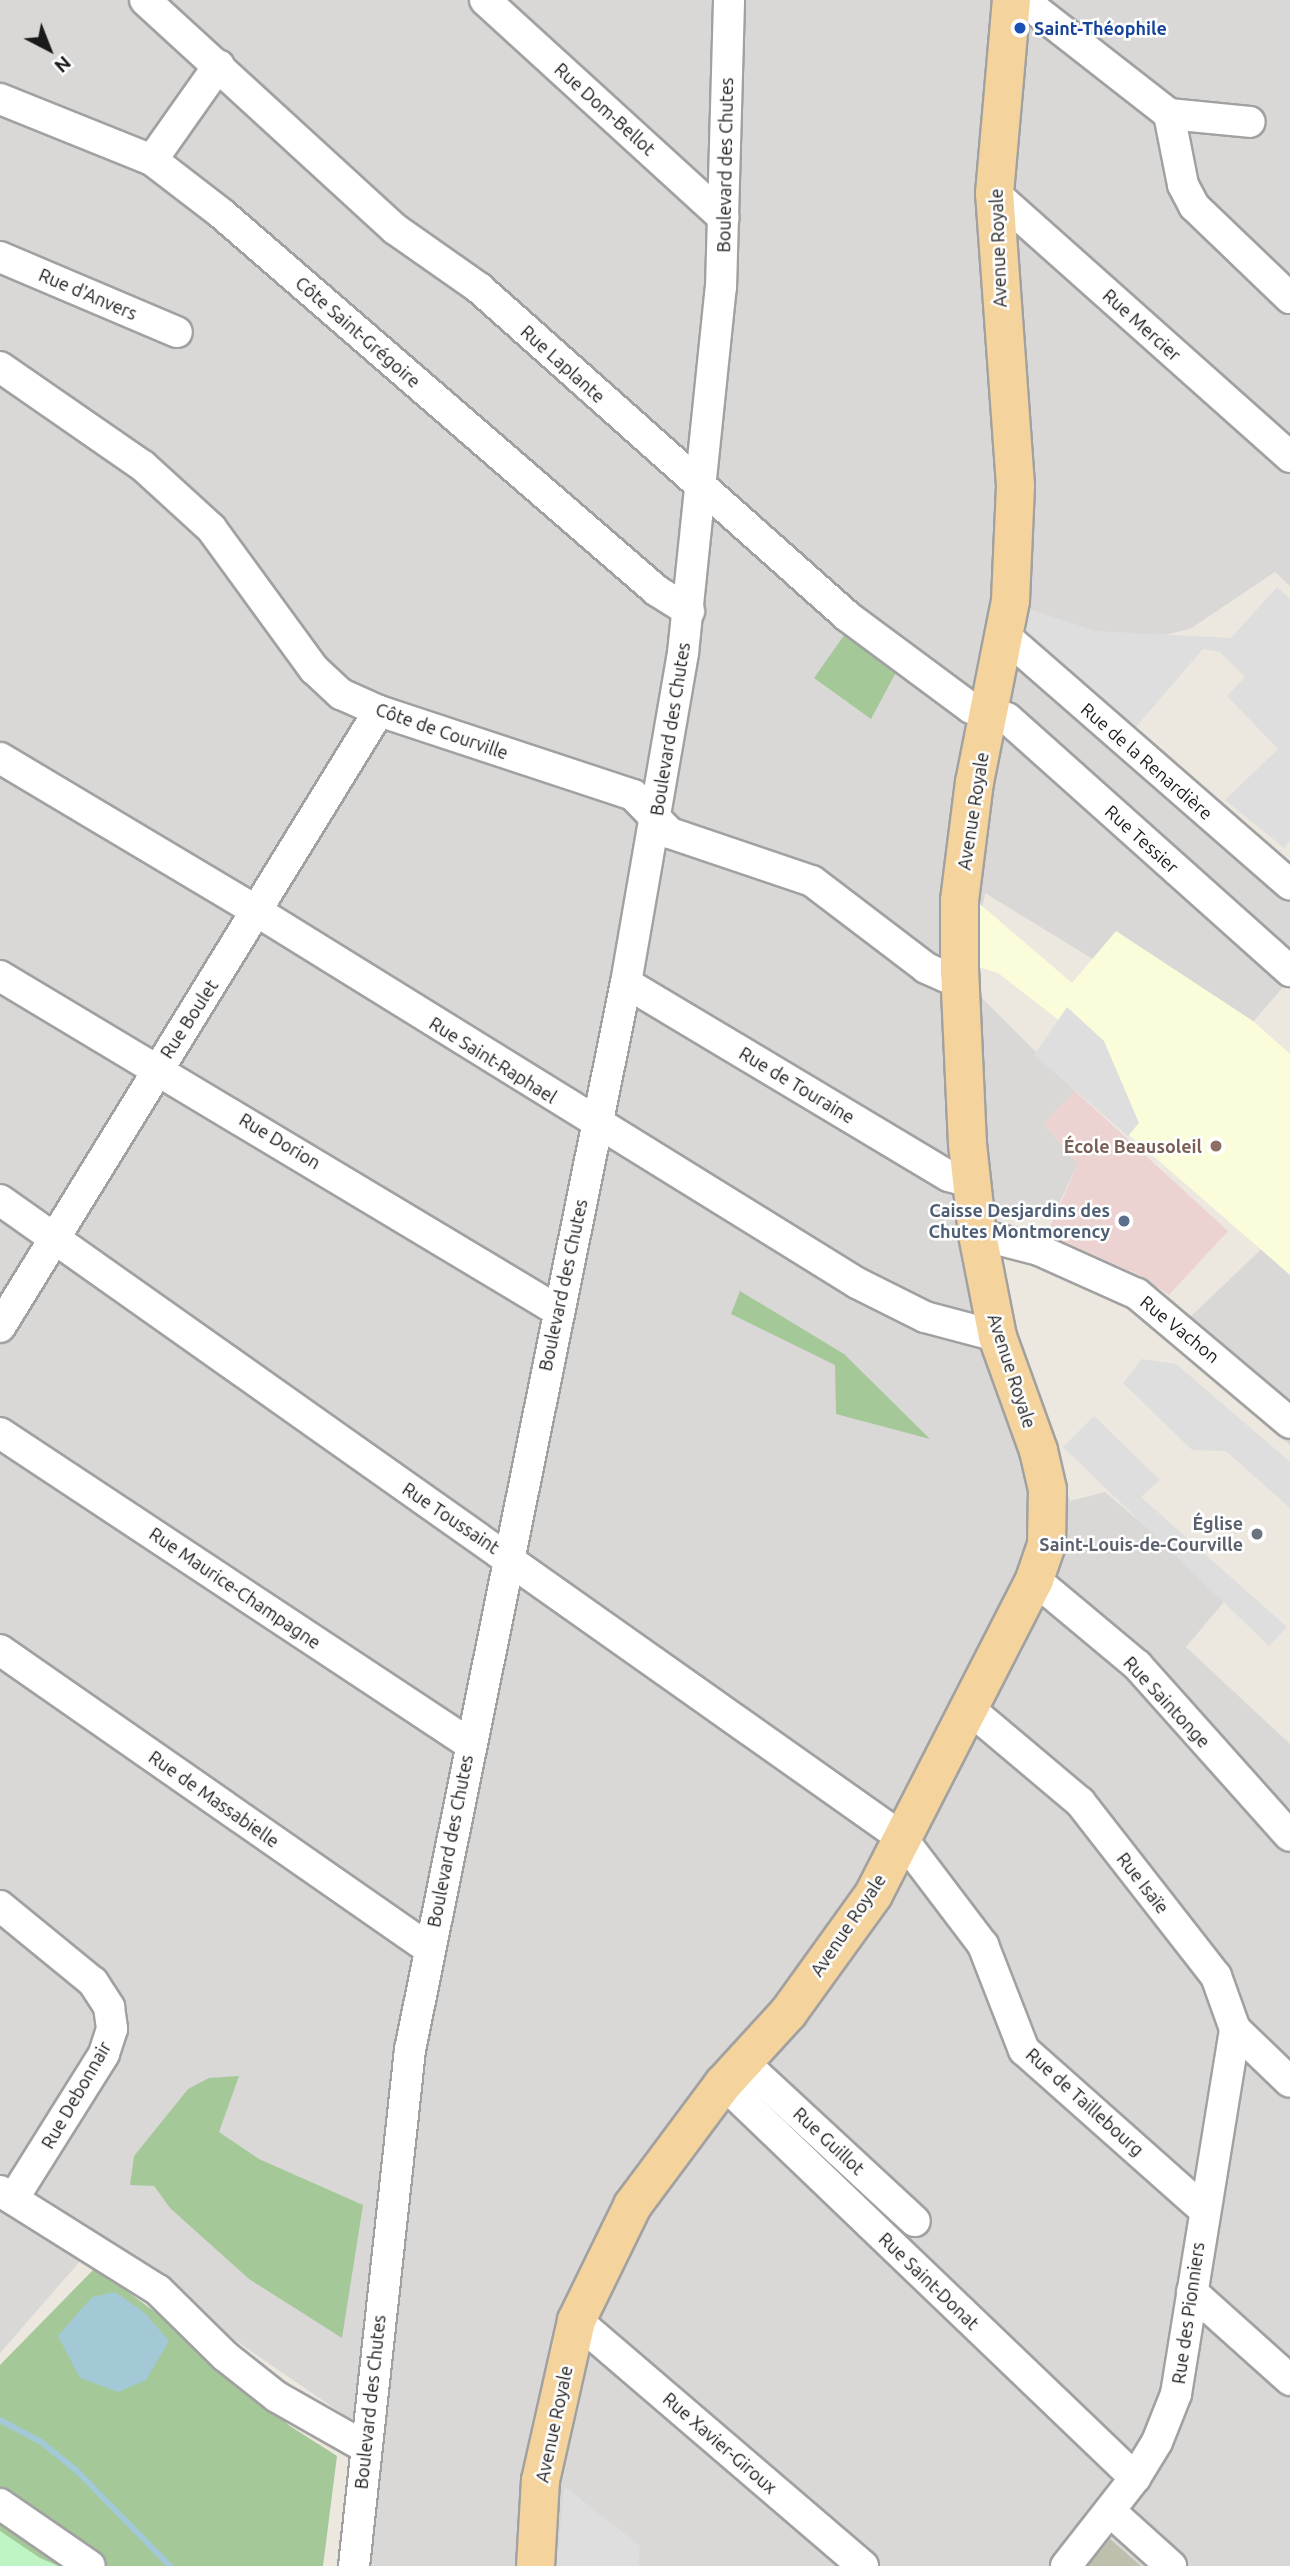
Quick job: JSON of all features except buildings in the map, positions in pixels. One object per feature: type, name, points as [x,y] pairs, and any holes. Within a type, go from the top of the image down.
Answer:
[{"type":"main road","name":"Avenue Royale","points":[[535,2566],[540,2480],[576,2320],[632,2205],[733,2072],[788,2012],[873,1894],[1034,1579],[1046,1544],[1047,1489],[1038,1450],[997,1336],[977,1234],[970,1182],[959,983],[959,900],[974,782],[991,713],[1005,636],[1015,485],[994,193],[1011,0]]},
{"type":"street","name":"Rue Laplante","points":[[145,0],[396,229],[479,288],[847,616],[971,708],[991,713]]},
{"type":"street","name":"Rue Dom-Bellot","points":[[485,0],[724,218]]},
{"type":"street","name":"Boulevard des Chutes","points":[[354,2566],[410,2050],[428,1948],[557,1310],[626,983],[656,819],[689,611],[724,218],[729,0]]},
{"type":"street","points":[[1023,0],[1169,114],[1250,122]]},
{"type":"street","points":[[152,160],[219,65]]},
{"type":"street","name":"Côte Saint-Grégoire","points":[[0,99],[152,160],[222,214],[657,591],[689,611]]},
{"type":"street","points":[[1169,114],[1183,185],[1194,206],[1290,298]]},
{"type":"street","name":"Rue Mercier","points":[[994,193],[1290,457]]},
{"type":"street","name":"Rue d'Anvers","points":[[0,257],[177,332]]},
{"type":"street","name":"Côte de Courville","points":[[0,367],[143,466],[211,528],[314,669],[341,694],[379,711],[633,795],[670,833],[812,881],[926,968],[959,983]]},
{"type":"street","name":"Rue de la Renardière","points":[[1005,636],[1290,885]]},
{"type":"street","name":"Rue Boulet","points":[[0,1327],[56,1240],[158,1067],[258,912],[379,711]]},
{"type":"street","name":"Rue Tessier","points":[[991,713],[1007,718],[1290,971]]},
{"type":"street","name":"Rue Saint-Raphael","points":[[0,758],[258,912],[597,1125],[857,1283],[926,1317],[997,1336]]},
{"type":"street","name":"Rue Dorion","points":[[0,976],[158,1067],[557,1310]]},
{"type":"street","name":"Rue de Touraine","points":[[626,983],[949,1176],[970,1182]]},
{"type":"street","name":"Rue Toussaint","points":[[0,1200],[509,1557],[901,1837]]},
{"type":"street","name":"Rue Vachon","points":[[977,1234],[1039,1250],[1144,1299],[1290,1423]]},
{"type":"street","name":"Rue Maurice-Champagne","points":[[0,1433],[470,1744]]},
{"type":"street","name":"Rue Saintonge","points":[[1034,1579],[1137,1665],[1290,1836]]},
{"type":"street","name":"Rue de Massabielle","points":[[0,1650],[428,1948]]},
{"type":"street","name":"Rue Isaïe","points":[[967,1707],[1080,1802],[1216,1976],[1235,2029],[1290,2082]]},
{"type":"street","name":"Rue de Taillebourg","points":[[901,1837],[983,1945],[1024,2050],[1203,2209]]},
{"type":"street","name":"Rue Debonnair","points":[[0,1906],[93,1982],[109,2007],[112,2029],[104,2054],[7,2195]]},
{"type":"street","name":"Rue des Pionniers","points":[[1066,2566],[1135,2478],[1157,2442],[1176,2394],[1203,2209],[1235,2029]]},
{"type":"street","name":"Rue Guillot","points":[[733,2072],[915,2221]]},
{"type":"street","name":"Rue Saint-Donat","points":[[733,2072],[1135,2478]]},
{"type":"street","points":[[7,2195],[158,2290],[225,2356],[276,2397],[365,2447]]},
{"type":"street","points":[[1192,2292],[1290,2380]]},
{"type":"street","name":"Rue Xavier-Giroux","points":[[576,2320],[863,2566]]},
{"type":"street","points":[[0,2504],[90,2566]]},
{"type":"street","points":[[1111,2512],[1171,2566]]},
{"type":"shaded area","points":[[0,0],[1290,0],[1290,586],[1275,572],[1190,629],[1041,663],[1290,882],[1290,979],[1233,1045],[985,893],[979,927],[979,995],[1075,1091],[1044,1124],[1078,1164],[1053,1216],[986,1203],[998,1282],[1070,1501],[1105,1492],[1228,1597],[1186,1647],[1290,1744],[1290,2566],[364,2566],[363,2428],[95,2244],[0,2353]]},
{"type":"shaded area","points":[[1277,587],[1290,599],[1290,840],[1284,848],[1225,800],[1278,749],[1227,696],[1245,677],[1220,652],[1203,649],[1134,729],[1023,630],[1029,609],[1096,631],[1231,638]]},
{"type":"shaded area","points":[[852,624],[901,663],[871,719],[814,678]]},
{"type":"shaded area","name":"École Beausoleil","points":[[968,894],[1072,983],[1116,931],[1253,1021],[1290,1054],[1290,1275],[1036,1054],[1060,1021],[998,973],[969,964]]},
{"type":"shaded area","points":[[1067,1007],[1104,1041],[1139,1123],[1128,1136],[1034,1055]]},
{"type":"shaded area","points":[[1075,1091],[1228,1231],[1169,1295],[1139,1275],[1047,1234],[1078,1164],[1044,1124]]},
{"type":"shaded area","points":[[1271,1240],[1290,1260],[1290,1445],[1166,1340]]},
{"type":"shaded area","points":[[740,1291],[844,1354],[930,1439],[836,1414],[835,1365],[731,1314]]},
{"type":"shaded area","points":[[1142,1359],[1176,1364],[1290,1462],[1290,1508],[1226,1451],[1192,1450],[1123,1383]]},
{"type":"shaded area","points":[[1094,1416],[1160,1480],[1141,1497],[1287,1627],[1269,1646],[1063,1447]]},
{"type":"shaded area","points":[[239,2076],[219,2132],[259,2159],[363,2205],[342,2338],[249,2279],[170,2208],[154,2186],[130,2185],[134,2156],[188,2089],[209,2078]]},
{"type":"shaded area","points":[[95,2268],[158,2314],[290,2426],[337,2456],[323,2566],[0,2566],[0,2365]]},
{"type":"shaded area","points":[[564,2486],[640,2546],[638,2566],[557,2566]]},
{"type":"shaded area","points":[[1110,2539],[1141,2566],[1088,2566]]},
{"type":"green space","points":[[0,2531],[40,2558],[59,2566],[0,2566]]},
{"type":"water","points":[[115,2292],[145,2313],[169,2341],[146,2380],[118,2392],[80,2378],[58,2336],[92,2297]]},
{"type":"waterway","points":[[0,2420],[41,2442],[76,2470],[170,2566]]},
{"type":"place","name":"Saint-Théophile","points":[[1020,28]]},
{"type":"place","name":"École Beausoleil","points":[[1216,1146]]},
{"type":"place","name":"Caisse Desjardins des Chutes Montmorency","points":[[1124,1221]]},
{"type":"place","name":"Église Saint-Louis-de-Courville","points":[[1257,1534]]}]
